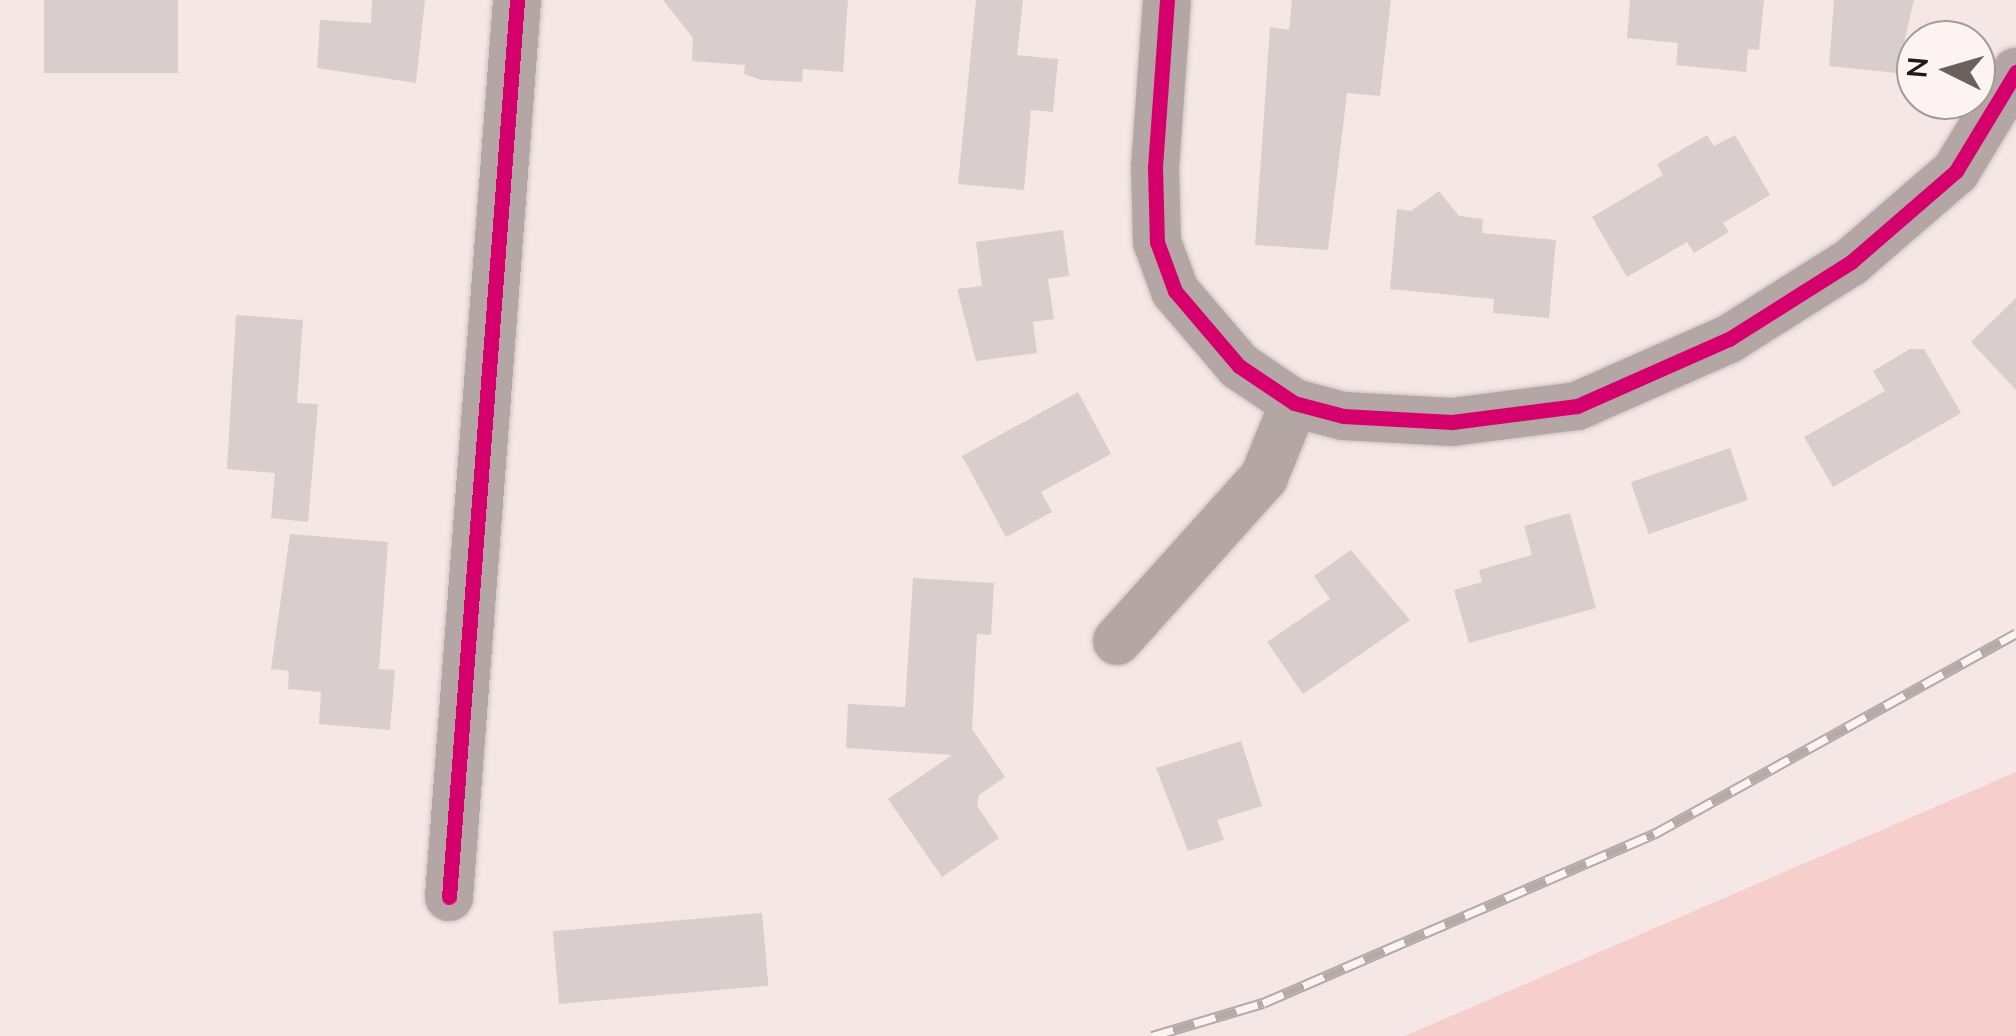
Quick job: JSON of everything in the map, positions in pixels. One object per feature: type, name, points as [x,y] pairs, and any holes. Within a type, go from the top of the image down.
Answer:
[{"type":"street","points":[[449,898],[517,0]]},
{"type":"street","points":[[1168,0],[1157,242],[1175,292],[1238,366],[1294,402],[1343,416],[1452,422],[1577,406],[1729,339],[1852,262],[1956,171],[2016,72]]},
{"type":"street","points":[[1117,642],[1264,477],[1294,402]]},
{"type":"shaded area","points":[[2016,772],[2016,1036],[1405,1036]]},
{"type":"building","points":[[44,0],[178,0],[178,73],[44,73]]},
{"type":"building","points":[[372,0],[425,0],[416,83],[317,68],[320,20],[371,23]]},
{"type":"building","points":[[663,0],[848,0],[843,72],[803,69],[802,82],[761,80],[744,74],[745,65],[692,61],[693,38]]},
{"type":"building","points":[[976,0],[1023,0],[1017,55],[1058,59],[1053,112],[1031,110],[1024,190],[958,184]]},
{"type":"building","points":[[1292,0],[1391,0],[1380,96],[1347,93],[1328,250],[1255,245],[1270,27],[1289,30]]},
{"type":"building","points":[[1630,0],[1764,0],[1759,50],[1748,49],[1746,72],[1676,65],[1678,43],[1627,38]]},
{"type":"building","points":[[1834,0],[1914,0],[1909,20],[1896,20],[1896,73],[1829,66]]},
{"type":"building","points":[[1707,135],[1714,146],[1735,135],[1770,195],[1723,223],[1729,232],[1694,253],[1687,242],[1627,277],[1592,217],[1663,175],[1657,164]]},
{"type":"building","points":[[1439,191],[1459,216],[1483,219],[1482,233],[1556,240],[1549,318],[1493,313],[1494,299],[1390,289],[1397,209],[1411,211]]},
{"type":"building","points":[[1063,230],[1069,276],[1048,279],[1054,319],[1033,322],[1037,353],[976,361],[957,289],[982,286],[976,242]]},
{"type":"building","points":[[2016,298],[2016,390],[1971,342]]},
{"type":"building","points":[[236,315],[303,320],[297,403],[318,404],[308,522],[271,518],[275,473],[227,469]]},
{"type":"building","points":[[1910,349],[1924,349],[1961,413],[1833,487],[1804,437],[1885,391],[1873,371]]},
{"type":"building","points":[[1078,392],[1111,454],[1041,492],[1052,512],[1006,537],[962,456]]},
{"type":"building","points":[[1730,448],[1748,500],[1649,534],[1631,482]]},
{"type":"building","points":[[1570,513],[1596,608],[1469,643],[1454,590],[1482,582],[1479,570],[1532,555],[1524,526]]},
{"type":"building","points":[[290,534],[388,542],[379,669],[395,670],[390,730],[319,724],[321,692],[288,689],[289,671],[271,669]]},
{"type":"building","points":[[1351,550],[1410,620],[1303,694],[1267,642],[1330,599],[1314,576]]},
{"type":"building","points":[[913,578],[994,583],[991,635],[977,634],[972,729],[1005,777],[979,795],[977,806],[999,838],[942,877],[888,799],[952,755],[846,748],[848,704],[905,707]]},
{"type":"building","points":[[1241,741],[1262,806],[1217,820],[1224,840],[1188,851],[1156,768]]},
{"type":"building","points":[[762,913],[768,986],[559,1004],[553,931]]},
{"type":"railway","points":[[1152,1036],[1263,1003],[1654,834],[2016,633]]},
{"type":"cycle path","points":[[449,897],[517,0]]},
{"type":"cycle path","points":[[1167,0],[1155,167],[1157,242],[1175,291],[1239,366],[1294,403],[1343,416],[1452,422],[1577,406],[1729,339],[1851,262],[1956,171],[2016,72]]}]
